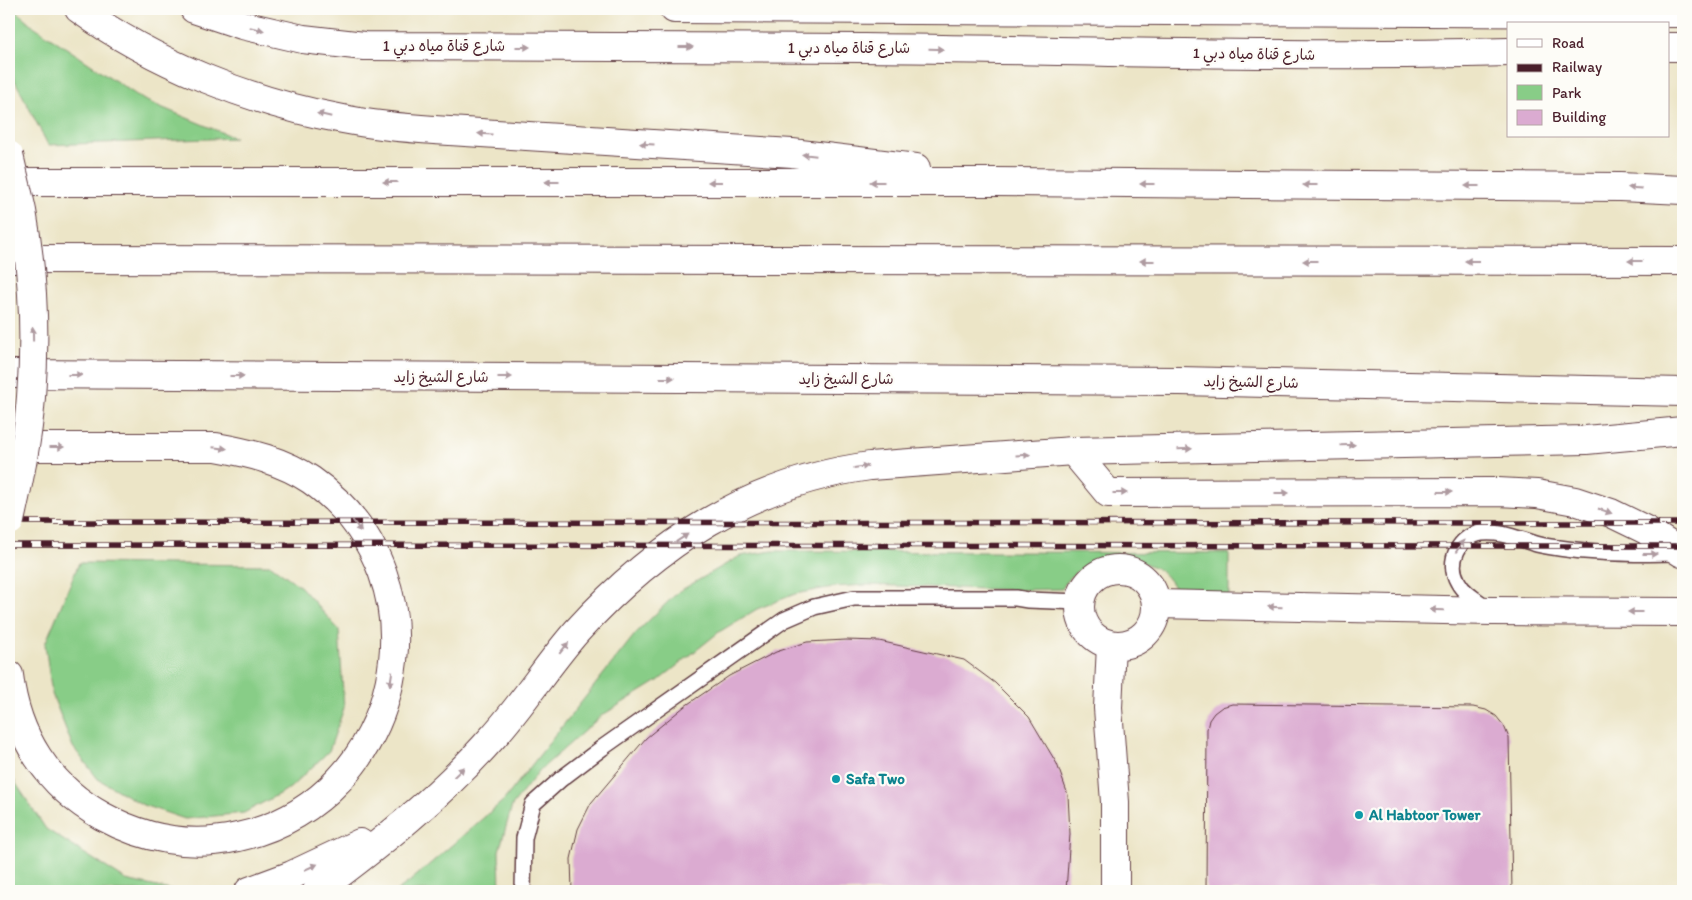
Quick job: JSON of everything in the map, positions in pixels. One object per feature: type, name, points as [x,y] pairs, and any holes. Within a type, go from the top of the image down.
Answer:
[{"type":"main road","points":[[79,9],[125,38],[166,60],[208,79],[288,106],[342,119],[434,130],[792,153],[895,165],[996,182]]},
{"type":"main road","name":"شارع قناة مياه دبي 1","points":[[194,9],[242,25],[294,37],[364,46],[854,48],[1351,55],[1507,52]]},
{"type":"main road","points":[[674,9],[1683,13]]},
{"type":"main road","points":[[1351,55],[1357,11]]},
{"type":"main road","points":[[1401,55],[1408,12]]},
{"type":"main road","points":[[1670,47],[1683,47]]},
{"type":"main road","points":[[9,155],[22,211],[30,273],[34,335],[30,407],[23,460],[9,529]]},
{"type":"main road","points":[[9,182],[996,182],[1620,187],[1683,190]]},
{"type":"main road","points":[[9,259],[1683,261]]},
{"type":"main road","name":"شارع الشيخ زايد","points":[[9,374],[1180,381],[1683,392]]},
{"type":"main road","points":[[317,891],[382,841],[424,806],[460,772],[493,737],[576,632],[636,572],[670,546],[705,523],[740,504],[813,476],[870,466],[1074,451],[1586,440],[1683,431]]},
{"type":"main road","points":[[9,447],[216,447],[250,453],[282,464],[311,480],[337,502],[359,527],[376,556],[388,587],[394,620],[395,654],[390,687],[378,719],[363,749],[342,777],[317,801],[288,820],[256,833],[223,841],[188,842],[154,837],[121,826],[90,810],[63,788],[40,762],[22,732],[11,699],[9,675]]},
{"type":"main road","points":[[1074,451],[1108,493],[1498,492],[1537,494],[1574,501],[1612,513],[1646,530],[1682,553]]},
{"type":"main road","points":[[1112,569],[1124,569],[1137,573],[1146,581],[1153,592],[1156,604],[1153,621],[1144,635],[1128,643],[1111,644],[1097,640],[1087,630],[1080,616],[1080,602],[1083,590],[1090,580],[1100,572],[1112,569]]},
{"type":"main road","points":[[1156,604],[1492,612],[1683,612]]},
{"type":"main road","points":[[1111,644],[1108,708],[1115,802],[1115,891]]},
{"type":"main road","points":[[249,891],[338,856],[424,806]]},
{"type":"lane","points":[[1492,612],[1464,590],[1457,580],[1454,568],[1454,556],[1459,545],[1468,537],[1480,533],[1506,534],[1533,543],[1576,551],[1619,554],[1682,553]]},
{"type":"lane","points":[[523,891],[524,838],[533,804],[561,779],[602,748],[784,620],[814,607],[854,598],[1016,598],[1080,602]]},
{"type":"green space","points":[[9,9],[14,9],[32,25],[144,100],[235,138],[48,145],[9,69]]},
{"type":"green space","points":[[773,551],[1229,553],[1229,596],[1179,595],[1167,577],[1156,568],[1144,563],[1118,559],[1104,560],[1091,564],[1070,578],[1062,589],[1015,590],[868,585],[833,587],[795,594],[757,609],[719,632],[658,681],[601,716],[539,771],[512,806],[499,851],[500,891],[396,891],[504,800],[636,633],[678,592],[740,556]]},
{"type":"green space","points":[[79,563],[271,565],[301,587],[339,630],[344,708],[329,751],[290,788],[244,813],[185,819],[143,805],[98,779],[73,747],[52,694],[45,644]]},
{"type":"green space","points":[[9,773],[46,829],[126,880],[175,891],[9,891]]},
{"type":"building","name":"Safa Two","points":[[879,641],[964,660],[995,683],[1029,717],[1057,764],[1068,795],[1070,834],[1066,891],[572,891],[571,859],[578,829],[591,803],[646,738],[685,706],[729,676],[776,652],[807,642]]},
{"type":"building","name":"Al Habtoor Tower","points":[[1232,704],[1473,707],[1486,710],[1496,716],[1504,726],[1509,738],[1512,891],[1206,891],[1207,729],[1209,720],[1214,713],[1222,707]]},
{"type":"railway","points":[[9,522],[1683,523]]},
{"type":"railway","points":[[9,545],[1683,546]]},
{"type":"place","name":"Safa Two","points":[[836,779]]},
{"type":"place","name":"Al Habtoor Tower","points":[[1359,815]]}]
